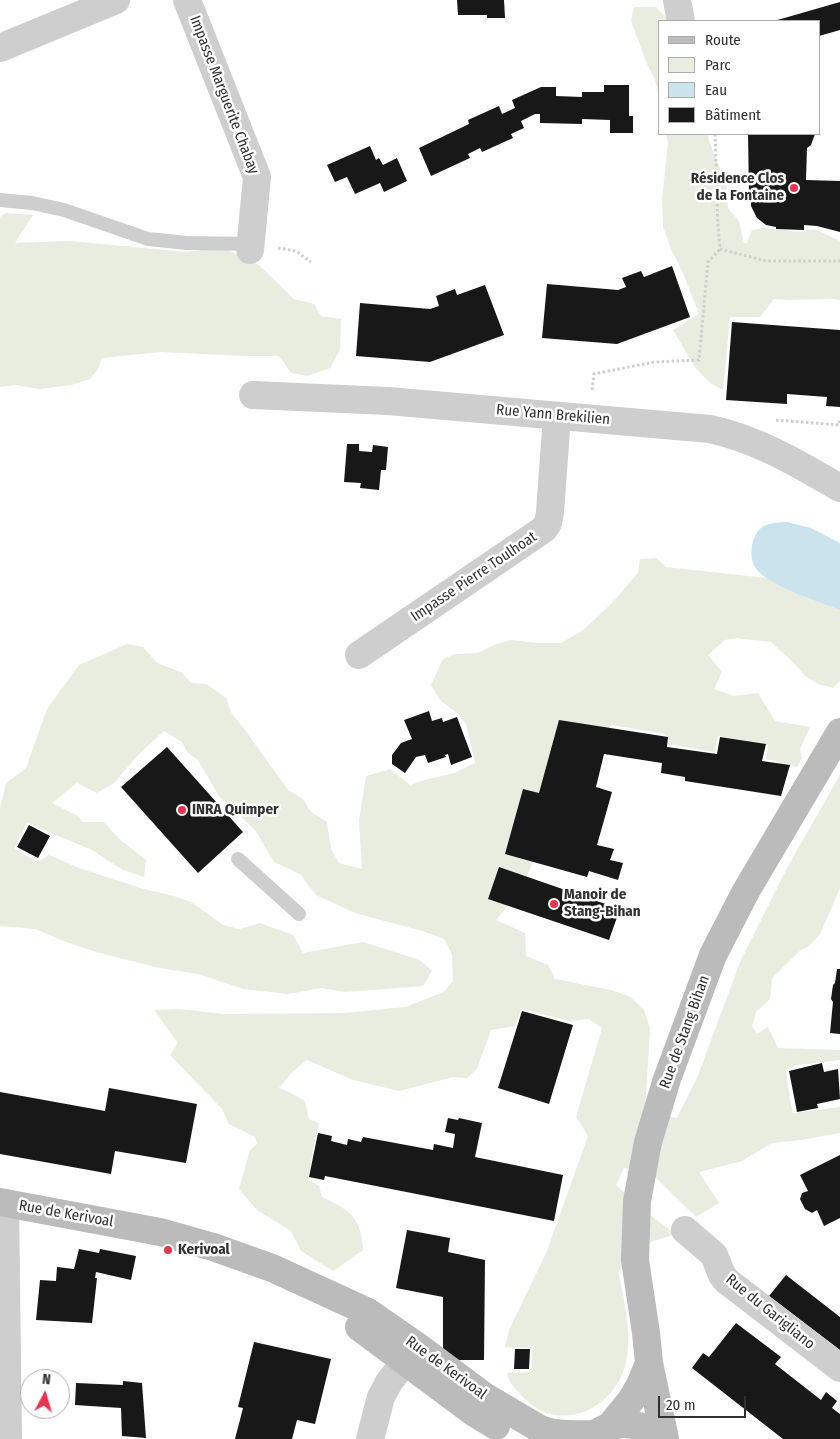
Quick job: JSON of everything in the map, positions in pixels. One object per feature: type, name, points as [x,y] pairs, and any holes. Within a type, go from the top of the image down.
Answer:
[{"type":"street","points":[[0,48],[116,0]]},
{"type":"street","name":"Impasse Marguerite Chabay","points":[[187,0],[257,176],[250,247]]},
{"type":"street","points":[[677,0],[681,20]]},
{"type":"street","name":"Rue Yann Brekilien","points":[[253,394],[388,401],[726,432],[756,443],[795,462],[840,488]]},
{"type":"street","name":"Impasse Pierre Toulhoat","points":[[359,656],[544,529],[548,523],[550,512],[557,416]]},
{"type":"street","name":"Rue de Stang Bihan","points":[[665,1439],[648,1363],[634,1243],[640,1178],[648,1142],[684,1030],[713,955],[746,891],[840,732]]},
{"type":"street","points":[[3,1203],[8,1439]]},
{"type":"street","name":"Rue de Kerivoal","points":[[3,1203],[104,1220],[180,1237],[272,1268],[302,1283],[331,1294],[368,1312],[473,1412],[507,1433],[521,1439]]},
{"type":"street","name":"Rue du Garigliano","points":[[686,1230],[714,1255],[722,1274],[727,1280],[840,1368]]},
{"type":"street","points":[[370,1439],[381,1397],[388,1382],[411,1354]]},
{"type":"street","name":"Rue de Kerivoal","points":[[411,1354],[540,1429],[557,1434],[598,1433],[625,1424],[641,1427],[659,1439]]},
{"type":"street","name":"Rue de Stang Bihan","points":[[598,1433],[632,1399],[640,1385],[648,1363]]},
{"type":"lane","points":[[0,200],[32,203],[64,210],[148,238],[187,243],[250,247]]},
{"type":"lane","points":[[238,859],[299,914]]},
{"type":"path","points":[[588,418],[594,374],[654,362],[699,360],[708,262],[720,249],[716,216],[715,135]]},
{"type":"path","points":[[250,247],[296,251],[311,262]]},
{"type":"path","points":[[720,249],[766,261],[840,261]]},
{"type":"green space","points":[[634,7],[656,7],[669,20],[658,20],[658,93],[655,80],[631,21]]},
{"type":"green space","points":[[666,135],[708,135],[726,183],[728,208],[739,221],[744,243],[747,243],[752,230],[764,228],[801,232],[817,230],[840,241],[840,300],[774,299],[760,317],[730,317],[723,390],[710,383],[695,367],[673,330],[699,314],[663,227],[662,199],[668,143]]},
{"type":"green space","points":[[6,213],[33,215],[15,243],[69,241],[187,252],[222,247],[259,265],[294,299],[314,304],[321,316],[341,319],[340,350],[330,368],[307,376],[291,373],[279,356],[161,352],[102,358],[98,369],[90,379],[71,385],[40,389],[15,385],[0,387],[0,217]]},
{"type":"green space","points":[[656,558],[666,567],[766,578],[807,598],[840,610],[840,681],[833,688],[818,684],[805,676],[771,642],[737,638],[725,640],[708,655],[722,672],[714,689],[734,696],[758,693],[775,721],[810,727],[800,749],[802,758],[797,767],[766,759],[768,745],[718,736],[715,752],[672,745],[665,734],[612,725],[594,740],[568,783],[521,889],[496,920],[525,933],[526,956],[548,965],[555,979],[611,990],[631,997],[644,1010],[650,1028],[645,1112],[677,1118],[697,1078],[740,962],[787,868],[840,775],[840,888],[820,934],[772,978],[770,999],[756,1012],[752,1026],[757,1034],[768,1027],[778,1048],[840,1050],[840,1060],[797,1065],[786,1070],[793,1113],[840,1107],[840,1133],[772,1143],[742,1161],[699,1172],[719,1203],[696,1217],[652,1174],[624,1168],[616,1185],[675,1234],[645,1244],[630,1253],[618,1272],[627,1317],[628,1351],[620,1379],[610,1394],[597,1405],[583,1412],[567,1415],[551,1414],[535,1407],[521,1395],[508,1377],[507,1373],[531,1372],[532,1348],[505,1347],[509,1330],[547,1251],[588,1136],[576,1117],[602,1028],[589,1019],[569,1021],[521,1009],[515,1026],[491,1030],[477,1069],[467,1078],[453,1077],[399,1091],[353,1080],[307,1060],[292,1072],[279,1088],[305,1101],[309,1119],[319,1123],[308,1179],[319,1186],[322,1197],[340,1206],[352,1216],[357,1222],[362,1239],[363,1250],[333,1271],[301,1251],[291,1231],[257,1210],[239,1189],[250,1150],[257,1144],[255,1137],[229,1124],[222,1109],[170,1055],[178,1043],[154,1010],[178,1009],[225,1014],[344,1013],[405,1007],[444,992],[453,981],[452,954],[444,939],[422,931],[355,913],[316,895],[300,874],[274,862],[255,830],[219,796],[198,760],[187,752],[182,742],[164,731],[138,755],[114,783],[97,793],[77,783],[52,803],[78,816],[82,822],[104,822],[118,838],[146,860],[144,877],[123,870],[92,850],[27,823],[14,849],[38,862],[49,855],[79,868],[191,902],[223,925],[239,929],[260,923],[293,935],[303,953],[363,942],[420,960],[432,971],[423,986],[346,992],[322,988],[288,994],[243,989],[198,974],[160,968],[96,952],[63,941],[36,929],[0,926],[0,808],[6,783],[26,768],[47,709],[79,665],[127,644],[143,647],[157,663],[181,672],[191,683],[206,684],[226,698],[232,714],[288,790],[303,799],[311,812],[327,822],[331,849],[339,863],[362,869],[359,820],[366,776],[390,769],[410,785],[454,773],[475,763],[466,724],[457,713],[440,700],[431,685],[443,659],[455,654],[478,653],[494,645],[511,640],[561,643],[582,631],[611,604],[638,573],[640,559]]},
{"type":"water","points":[[787,522],[811,528],[840,543],[840,610],[807,598],[769,580],[755,567],[751,551],[755,535],[766,525]]},
{"type":"building","points":[[457,0],[504,0],[505,18],[487,18],[487,15],[458,15]]},
{"type":"building","points":[[840,2],[840,30],[820,36],[820,20],[777,20]]},
{"type":"building","points":[[604,85],[629,85],[629,116],[633,116],[633,133],[610,133],[610,120],[582,119],[582,124],[540,123],[540,114],[535,114],[521,121],[524,128],[511,134],[513,138],[482,152],[480,148],[468,154],[470,158],[431,176],[419,148],[469,124],[468,120],[499,106],[502,114],[515,108],[512,100],[541,87],[556,87],[556,96],[582,97],[582,92],[604,92]]},
{"type":"building","name":"Résidence Clos de la Fontaine","points":[[748,135],[815,135],[811,145],[807,148],[806,180],[840,181],[840,232],[817,226],[804,225],[804,230],[776,229],[776,227],[766,225],[757,218],[751,206],[751,196],[749,195]]},
{"type":"building","points":[[370,146],[376,160],[379,158],[383,165],[397,158],[407,181],[384,192],[380,183],[355,194],[347,177],[335,182],[327,165]]},
{"type":"building","points":[[672,266],[690,317],[617,344],[542,338],[547,284],[618,290],[626,287],[622,278],[641,271],[644,277]]},
{"type":"building","points":[[485,285],[504,335],[430,362],[356,356],[360,303],[430,309],[439,306],[436,296],[455,289],[457,295]]},
{"type":"building","points":[[732,322],[840,330],[840,407],[826,406],[827,397],[787,394],[787,404],[726,400]]},
{"type":"building","points":[[347,444],[359,444],[359,451],[372,452],[373,445],[388,447],[386,470],[381,470],[379,490],[360,488],[361,483],[344,482]]},
{"type":"building","points":[[429,711],[432,721],[442,718],[443,722],[457,717],[472,757],[451,765],[448,754],[445,755],[446,757],[428,763],[425,755],[416,757],[405,773],[392,764],[392,755],[401,743],[412,739],[404,720]]},
{"type":"building","points":[[559,720],[668,737],[667,747],[717,754],[720,737],[766,744],[762,761],[790,765],[781,796],[685,781],[685,777],[661,773],[662,763],[604,754],[596,787],[612,792],[597,845],[614,849],[610,860],[623,863],[618,880],[589,871],[587,877],[505,854],[523,789],[539,793]]},
{"type":"building","name":"INRA Quimper","points":[[167,747],[243,832],[198,873],[121,787]]},
{"type":"building","points":[[29,825],[50,836],[38,858],[17,847]]},
{"type":"building","name":"Manoir de Stang-Bihan","points":[[499,867],[620,909],[609,940],[488,899]]},
{"type":"building","points":[[837,969],[840,969],[840,1034],[830,1033],[833,1002],[831,999]]},
{"type":"building","points":[[522,1011],[573,1025],[549,1104],[498,1088]]},
{"type":"building","points":[[822,1063],[824,1072],[838,1069],[840,1099],[817,1104],[818,1108],[797,1112],[789,1071]]},
{"type":"building","points":[[109,1088],[197,1104],[186,1163],[115,1151],[111,1174],[0,1154],[0,1092],[105,1111]]},
{"type":"building","points":[[448,1118],[458,1120],[459,1118],[482,1123],[475,1157],[563,1175],[554,1221],[325,1176],[324,1180],[309,1177],[318,1133],[332,1136],[331,1141],[347,1145],[348,1139],[361,1142],[363,1137],[433,1150],[434,1144],[453,1148],[455,1134],[445,1132]]},
{"type":"building","points":[[840,1155],[840,1218],[824,1226],[817,1210],[812,1213],[805,1209],[800,1199],[802,1193],[808,1191],[800,1175]]},
{"type":"building","points":[[407,1230],[450,1238],[448,1252],[485,1260],[484,1360],[456,1360],[443,1351],[443,1297],[396,1288]]},
{"type":"building","points":[[79,1249],[99,1253],[100,1249],[136,1256],[131,1280],[96,1272],[92,1323],[36,1320],[40,1280],[56,1281],[57,1267],[74,1269]]},
{"type":"building","points":[[786,1275],[840,1317],[840,1350],[769,1296]]},
{"type":"building","points":[[736,1323],[781,1357],[775,1364],[821,1400],[826,1392],[837,1401],[832,1408],[840,1414],[840,1439],[783,1439],[692,1368],[703,1353],[709,1357]]},
{"type":"building","points":[[254,1342],[331,1359],[315,1424],[297,1420],[292,1439],[235,1439],[243,1408],[238,1407]]},
{"type":"building","points":[[515,1349],[530,1349],[529,1369],[514,1369]]},
{"type":"building","points":[[123,1381],[142,1383],[146,1438],[122,1436],[121,1408],[75,1405],[76,1383],[123,1385]]},
{"type":"place","name":"Résidence Clos de la Fontaine","points":[[794,188]]},
{"type":"place","name":"INRA Quimper","points":[[182,810]]},
{"type":"place","name":"Manoir de Stang-Bihan","points":[[554,904]]},
{"type":"place","name":"Kerivoal","points":[[168,1250]]}]
